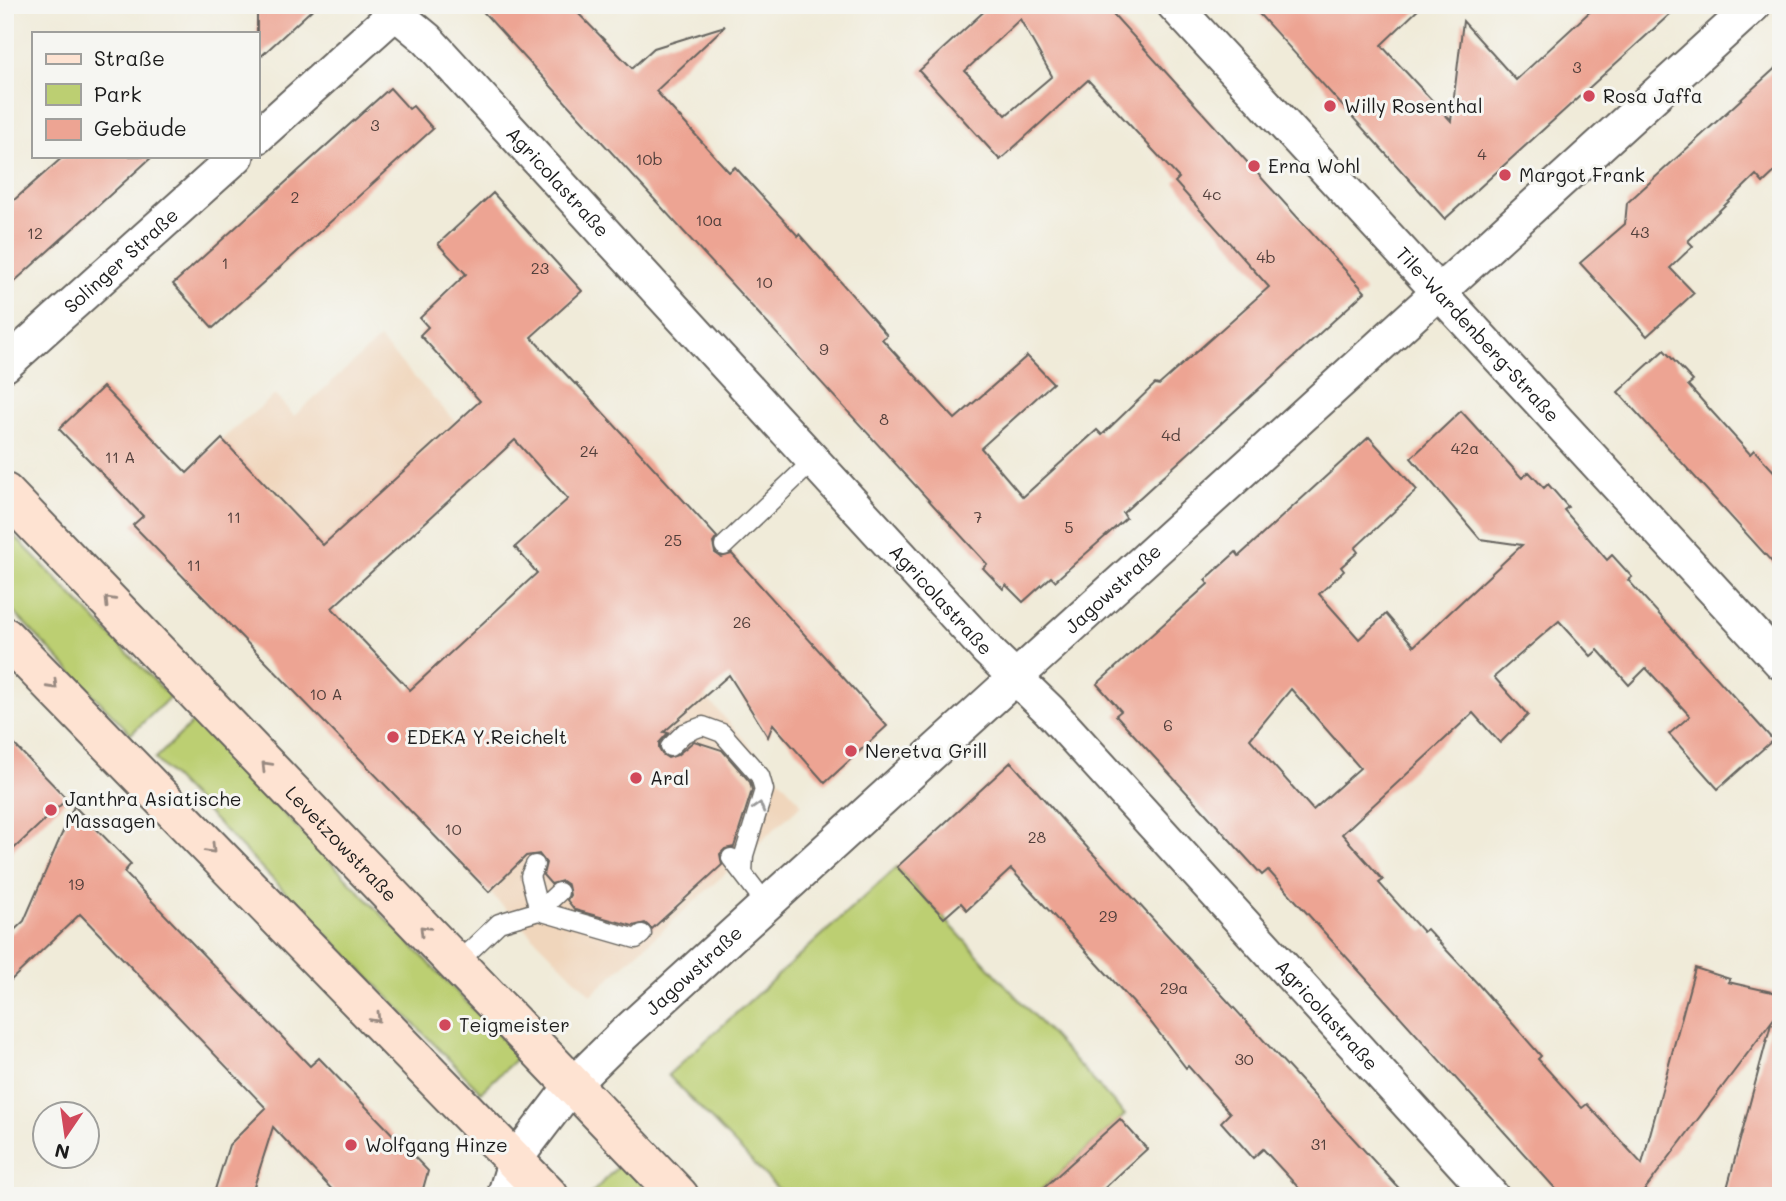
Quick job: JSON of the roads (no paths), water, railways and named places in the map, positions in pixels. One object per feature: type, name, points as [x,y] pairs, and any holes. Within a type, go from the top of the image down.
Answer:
[{"type":"main road","name":"Levetzowstraße","points":[[5,493],[679,1196]]},
{"type":"main road","points":[[5,637],[549,1196]]},
{"type":"street","name":"Tile-Wardenberg-Straße","points":[[1174,5],[1781,663]]},
{"type":"street","name":"Jagowstraße","points":[[504,1196],[514,1160],[572,1085],[1754,5]]},
{"type":"street","points":[[259,135],[395,8]]},
{"type":"street","name":"Agricolastraße","points":[[395,8],[427,39],[988,651],[1049,710],[1492,1196]]},
{"type":"street","name":"Solinger Straße","points":[[5,365],[235,158]]},
{"type":"lane","points":[[724,546],[813,461]]},
{"type":"lane","points":[[670,747],[684,733],[703,726],[722,733],[760,776],[764,790],[744,855],[743,873]]},
{"type":"lane","points":[[731,858],[767,905]]},
{"type":"lane","points":[[535,865],[530,876],[539,911]]},
{"type":"lane","points":[[456,964],[499,923],[539,911],[559,892]]},
{"type":"lane","points":[[539,911],[594,923],[636,939],[642,934]]},
{"type":"place","name":"Rosa Jaffa","points":[[1589,96]]},
{"type":"place","name":"Willy Rosenthal","points":[[1330,106]]},
{"type":"place","name":"Erna Wohl","points":[[1254,166]]},
{"type":"place","name":"Margot Frank","points":[[1505,175]]},
{"type":"place","name":"EDEKA Y.Reichelt","points":[[393,737]]},
{"type":"place","name":"Neretva Grill","points":[[851,751]]},
{"type":"place","name":"Aral","points":[[636,778]]},
{"type":"place","name":"Janthra Asiatische Massagen","points":[[51,810]]},
{"type":"place","name":"Teigmeister","points":[[445,1025]]},
{"type":"place","name":"Wolfgang Hinze","points":[[351,1145]]}]
